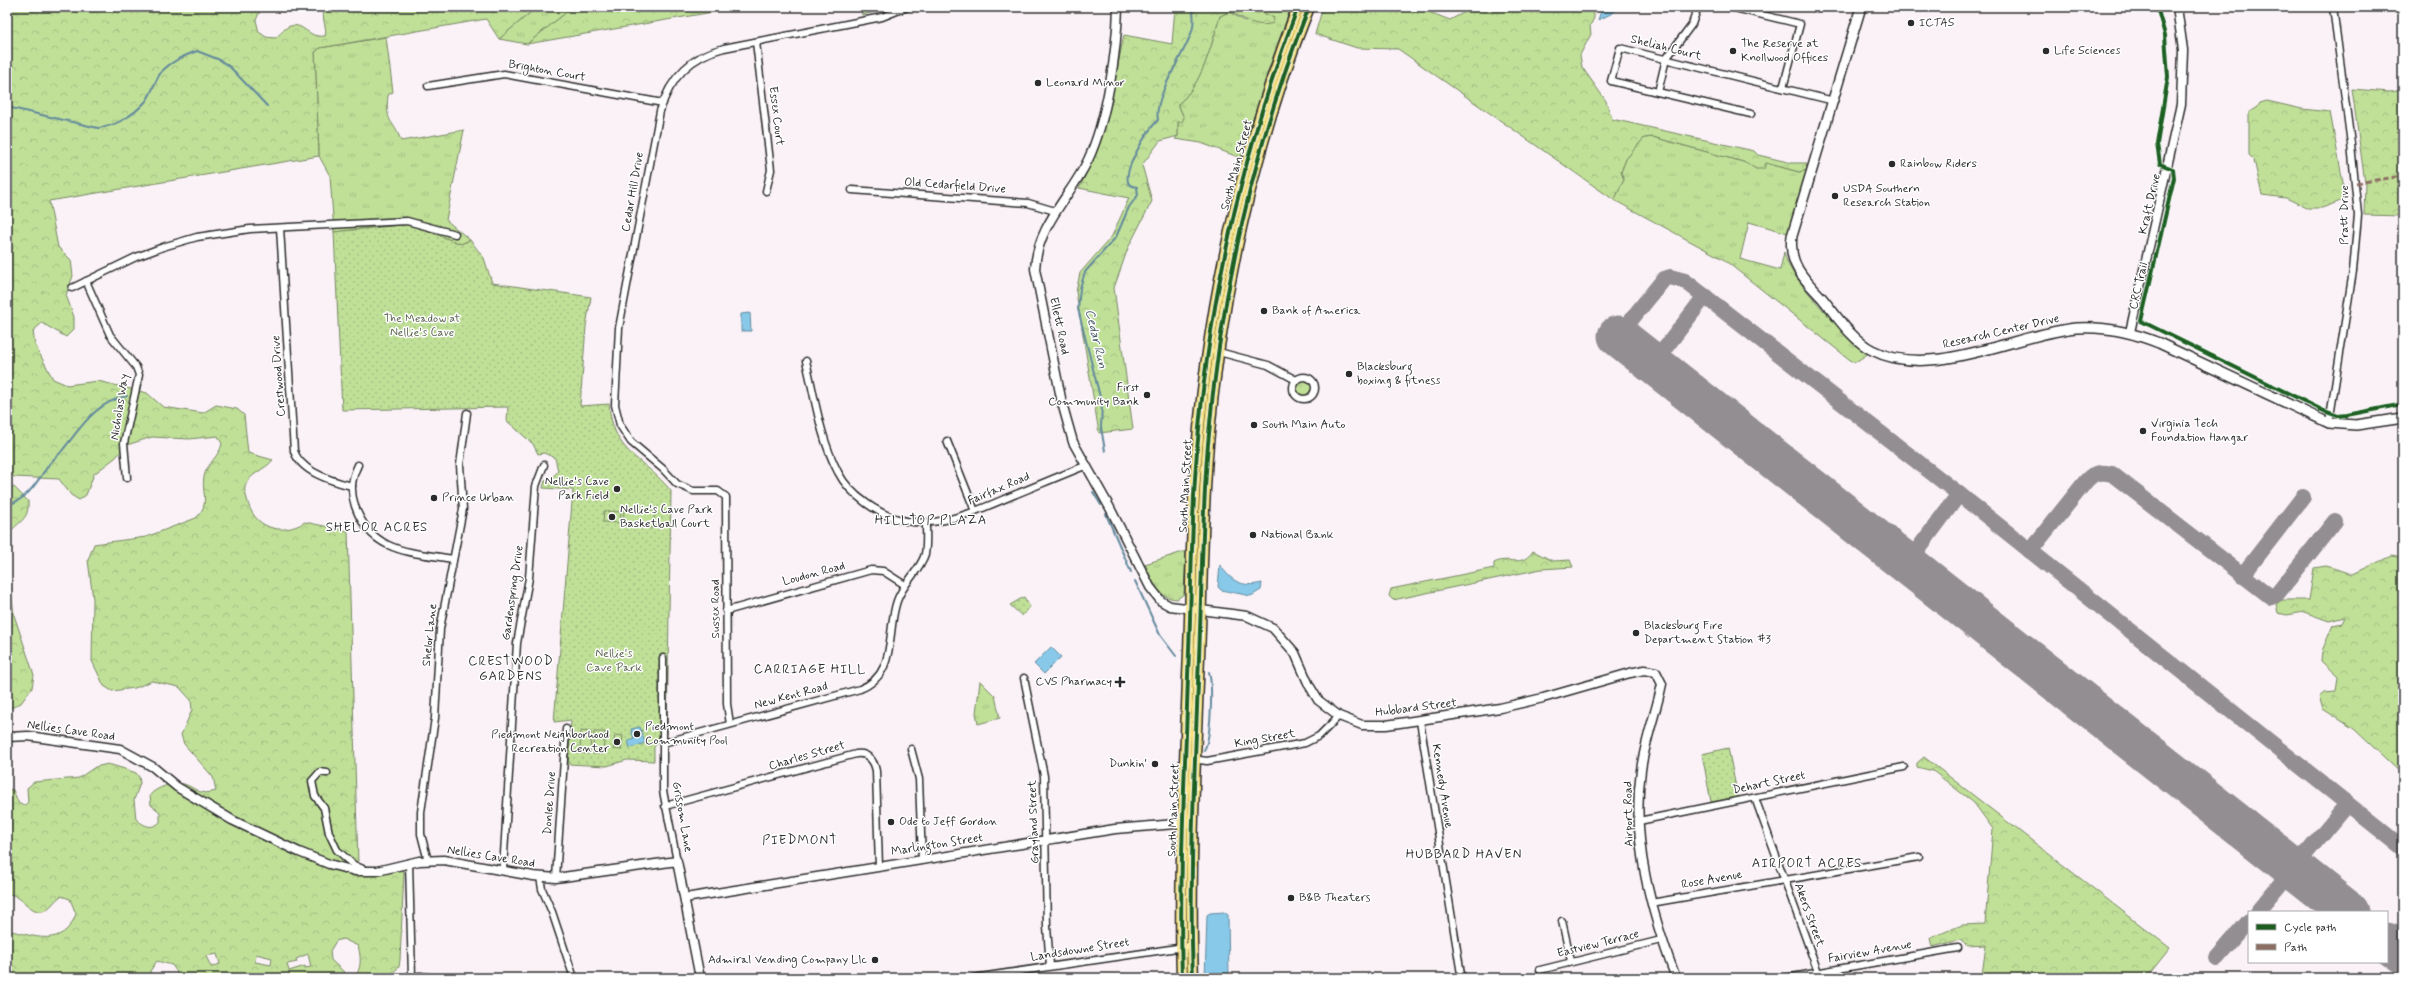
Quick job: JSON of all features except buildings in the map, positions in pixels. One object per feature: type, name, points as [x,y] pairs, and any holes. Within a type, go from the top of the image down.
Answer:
[{"type":"main road","name":"South Main Street","points":[[1196,611],[1195,478],[1209,350],[1219,288],[1243,178],[1264,103],[1299,14],[1309,7]]},
{"type":"main road","name":"Research Center Drive","points":[[1861,7],[1834,101],[1792,236],[1791,253],[1794,262],[1804,279],[1864,345],[1882,354],[1922,360],[1973,352],[2068,329],[2102,328],[2130,332],[2159,343],[2329,423],[2356,425],[2403,418]]},
{"type":"main road","name":"South Main Street","points":[[1182,978],[1186,946],[1188,823],[1196,611],[1208,444],[1219,352],[1240,236],[1255,173],[1279,92],[1299,14]]},
{"type":"main road","name":"South Main Street","points":[[1186,946],[1192,978]]},
{"type":"street","name":"Cedar Hill Drive","points":[[724,494],[718,490],[693,491],[677,484],[663,469],[631,442],[620,425],[615,405],[619,328],[663,103],[675,78],[696,59],[718,50],[882,17],[908,7]]},
{"type":"street","name":"Ellett Road","points":[[1118,7],[1107,91],[1096,139],[1081,174],[1055,211],[1039,247],[1036,264],[1036,281],[1065,416],[1073,442],[1084,466],[1110,508],[1141,572],[1156,596],[1170,606],[1196,611]]},
{"type":"street","points":[[1658,92],[1666,59],[1692,24],[1698,7]]},
{"type":"street","points":[[1730,7],[1800,24],[1783,88]]},
{"type":"street","name":"Kraft Drive","points":[[2130,332],[2181,104],[2184,56],[2176,7]]},
{"type":"street","name":"Pratt Drive","points":[[2329,423],[2353,272],[2358,215],[2351,144],[2333,7]]},
{"type":"street","name":"Essex Court","points":[[756,42],[771,170],[766,191]]},
{"type":"street","name":"Sheliah Court","points":[[1751,114],[1611,81],[1620,48],[1834,101]]},
{"type":"street","name":"Brighton Court","points":[[428,86],[504,74],[663,103]]},
{"type":"street","name":"Old Cedarfield Drive","points":[[852,190],[1028,203],[1055,211]]},
{"type":"street","points":[[72,288],[136,257],[190,239],[250,229],[407,221],[455,234]]},
{"type":"street","name":"Crestwood Drive","points":[[280,228],[294,451],[298,462],[310,470],[352,486]]},
{"type":"street","name":"Nicholas Way","points":[[86,282],[110,335],[136,367],[139,375],[124,443],[127,478]]},
{"type":"street","points":[[1209,350],[1268,365],[1296,380]]},
{"type":"street","name":"Fairfax Road","points":[[806,361],[827,444],[841,477],[859,498],[878,511],[898,519],[926,523],[948,520],[976,511],[1084,466]]},
{"type":"street","name":"Shelor Lane","points":[[428,861],[421,834],[421,812],[435,718],[440,629],[463,509],[460,465],[467,413]]},
{"type":"street","points":[[947,441],[976,511]]},
{"type":"street","points":[[358,465],[352,476],[355,504],[361,521],[379,541],[399,550],[453,559]]},
{"type":"street","name":"Gardenspring Drive","points":[[503,870],[517,643],[529,578],[536,486],[539,474],[544,465]]},
{"type":"street","name":"Sussex Road","points":[[724,494],[727,500],[727,704],[730,724]]},
{"type":"street","name":"New Kent Road","points":[[663,743],[860,689],[875,680],[886,664],[895,608],[905,585],[925,553],[926,523]]},
{"type":"street","name":"Loudon Road","points":[[726,610],[871,570],[883,571],[905,585]]},
{"type":"street","name":"Hubbard Street","points":[[1196,611],[1247,616],[1273,628],[1295,653],[1313,694],[1323,705],[1339,716],[1370,726],[1420,721],[1522,704],[1644,670],[1656,672]]},
{"type":"street","name":"Grissom Lane","points":[[663,658],[665,806],[685,898],[700,978]]},
{"type":"street","name":"Airport Road","points":[[1656,672],[1662,684],[1650,724],[1641,770],[1639,821],[1651,903],[1661,940],[1676,978]]},
{"type":"street","name":"Grayland Street","points":[[1024,678],[1042,763],[1046,840],[1047,927],[1050,966]]},
{"type":"street","name":"King Street","points":[[1190,759],[1212,760],[1305,743],[1318,736],[1339,716]]},
{"type":"street","name":"Kennedy Avenue","points":[[1420,721],[1461,974]]},
{"type":"street","name":"Donlee Drive","points":[[556,878],[566,729]]},
{"type":"street","name":"Nellies Cave Road","points":[[7,736],[28,736],[105,746],[120,750],[153,767],[177,787],[239,824],[299,852],[329,864],[355,871],[368,872],[383,870],[410,863],[428,861],[456,861],[540,877],[556,878],[677,861]]},
{"type":"street","points":[[911,749],[919,779],[922,860]]},
{"type":"street","name":"Charles Street","points":[[665,806],[861,754],[871,758],[875,767],[879,866]]},
{"type":"street","name":"Dehart Street","points":[[1639,821],[1904,767]]},
{"type":"street","points":[[327,773],[320,772],[312,781],[315,796],[324,808],[329,833],[338,850],[354,865],[368,872]]},
{"type":"street","name":"Akers Street","points":[[1756,798],[1818,972]]},
{"type":"street","name":"Marlington Street","points":[[685,898],[1116,829],[1188,823]]},
{"type":"street","name":"Rose Avenue","points":[[1651,903],[1919,857]]},
{"type":"street","points":[[410,863],[409,977],[435,978]]},
{"type":"street","points":[[540,877],[542,889],[552,912],[574,978]]},
{"type":"street","points":[[1562,921],[1571,961]]},
{"type":"street","name":"Eastview Terrace","points":[[1540,970],[1571,961],[1661,940]]},
{"type":"street","name":"Landsdowne Street","points":[[973,978],[1186,946]]},
{"type":"street","name":"Fairview Avenue","points":[[1786,978],[1958,948]]},
{"type":"green space","points":[[7,7],[262,7],[256,20],[259,32],[266,37],[275,38],[288,27],[295,25],[314,35],[325,36],[326,29],[323,15],[325,7],[537,7],[499,39],[486,19],[320,48],[315,52],[319,156],[49,201],[58,247],[71,260],[73,276],[66,295],[74,317],[74,329],[66,337],[42,323],[33,331],[35,345],[53,379],[67,385],[98,381],[147,393],[163,407],[203,413],[216,405],[237,409],[244,415],[248,453],[273,460],[253,475],[245,487],[245,493],[250,509],[255,517],[269,527],[278,529],[296,527],[305,522],[348,531],[358,863],[372,868],[396,864],[404,872],[399,967],[387,978],[354,978],[360,967],[360,954],[358,946],[343,939],[336,941],[330,951],[331,960],[345,973],[344,978],[279,978],[250,973],[228,978],[181,978],[172,965],[157,961],[150,971],[151,978],[7,978],[7,930],[38,937],[56,936],[64,932],[76,914],[70,899],[61,896],[49,908],[42,911],[37,911],[17,897],[7,894],[7,789],[13,790],[19,804],[25,805],[28,802],[27,788],[34,782],[79,778],[95,767],[108,764],[136,773],[139,777],[140,783],[134,800],[136,819],[142,824],[148,826],[154,826],[160,822],[160,812],[151,805],[150,795],[156,790],[171,784],[180,783],[206,793],[216,791],[213,777],[184,744],[181,735],[192,710],[191,700],[179,687],[152,681],[135,688],[112,691],[104,686],[92,661],[93,599],[88,560],[94,544],[146,537],[196,518],[201,513],[204,503],[203,483],[205,472],[218,453],[222,444],[218,436],[189,439],[152,437],[127,445],[115,458],[94,474],[86,495],[79,500],[71,495],[59,479],[14,477],[7,470]],"holes":[[[217,954],[220,964],[211,967],[206,956]],[[256,954],[272,958],[271,965],[255,962]],[[308,954],[311,967],[305,968],[305,966],[289,971],[287,964],[297,962],[296,959]]]},
{"type":"green space","points":[[537,7],[573,7],[527,44],[499,39]]},
{"type":"green space","points":[[573,7],[742,7],[527,44]]},
{"type":"green space","points":[[861,7],[896,7],[862,15]]},
{"type":"green space","points":[[1175,7],[1249,7],[1274,18],[1273,23],[1261,25],[1250,22],[1229,12],[1220,16],[1200,75],[1187,96],[1178,104],[1184,118],[1182,122],[1178,122],[1178,136],[1160,141],[1142,165],[1152,201],[1128,248],[1114,288],[1133,429],[1099,433],[1076,292],[1080,273],[1112,236],[1129,198],[1079,188],[1096,151],[1108,113],[1124,35],[1172,44]]},
{"type":"green space","points":[[1249,7],[1291,7],[1268,71],[1241,158],[1201,143],[1175,139],[1178,136],[1178,122],[1184,118],[1178,104],[1193,87],[1205,64],[1220,16],[1229,12],[1245,21],[1274,18]]},
{"type":"green space","points":[[1323,7],[1416,7],[1450,20],[1474,7],[1594,7],[1594,18],[1590,26],[1591,34],[1580,55],[1582,67],[1606,101],[1612,119],[1754,151],[1758,155],[1792,163],[1806,163],[1807,170],[1799,172],[1766,163],[1764,169],[1756,169],[1747,163],[1653,137],[1644,138],[1626,159],[1621,172],[1624,180],[1614,200],[1398,49],[1357,48],[1315,34]]},
{"type":"green space","points":[[386,37],[393,92],[388,95],[388,112],[390,121],[401,141],[464,130],[446,220],[470,240],[461,244],[410,224],[334,232],[330,176],[319,156],[315,52],[320,48]]},
{"type":"green space","points":[[2352,89],[2390,92],[2403,90],[2403,216],[2364,215],[2365,183]]},
{"type":"green space","points":[[2267,101],[2302,109],[2330,112],[2346,199],[2322,208],[2307,208],[2286,198],[2262,195],[2254,160],[2249,155],[2249,112],[2257,108],[2260,103]]},
{"type":"green space","points":[[1653,137],[1747,163],[1756,169],[1766,163],[1799,172],[1807,170],[1788,233],[1749,222],[1740,259],[1780,270],[1784,252],[1791,269],[1808,292],[1830,318],[1853,341],[1869,353],[1854,363],[1723,259],[1614,200],[1624,180],[1621,172],[1626,159],[1644,138]]},
{"type":"green space","points":[[410,224],[461,244],[470,240],[484,258],[492,283],[591,297],[586,326],[580,406],[609,404],[612,421],[623,445],[671,491],[667,734],[654,747],[654,761],[627,760],[607,766],[568,764],[571,720],[554,722],[573,490],[543,488],[545,481],[552,478],[558,471],[555,458],[544,453],[538,454],[533,444],[507,421],[508,407],[342,410],[334,232]]},
{"type":"green space","points":[[1304,380],[1310,382],[1312,388],[1310,394],[1304,396],[1298,394],[1296,388],[1298,382]]},
{"type":"green space","points":[[14,487],[28,501],[28,508],[25,517],[7,537],[7,488]]},
{"type":"green space","points":[[624,509],[655,511],[653,528],[623,526]]},
{"type":"green space","name":"Nellie's Cave Park Basketball Court","points":[[604,511],[621,512],[620,523],[603,522]]},
{"type":"green space","points":[[1186,551],[1184,594],[1177,599],[1165,596],[1156,588],[1145,564]]},
{"type":"green space","points":[[1533,551],[1553,561],[1570,560],[1573,567],[1541,569],[1393,600],[1389,596],[1391,589],[1494,568],[1494,563],[1505,560],[1519,561],[1524,559]]},
{"type":"green space","points":[[2391,556],[2403,558],[2403,775],[2354,729],[2323,709],[2319,697],[2324,693],[2336,692],[2338,677],[2321,661],[2322,651],[2333,625],[2342,623],[2345,617],[2329,621],[2304,612],[2287,615],[2278,613],[2276,604],[2282,600],[2309,600],[2314,568],[2326,566],[2353,574]]},
{"type":"green space","points":[[7,557],[14,615],[34,675],[32,688],[21,703],[7,710]]},
{"type":"green space","points":[[1024,597],[1030,607],[1022,616],[1010,605]]},
{"type":"green space","points":[[980,681],[995,696],[1000,718],[978,724],[976,713]]},
{"type":"green space","points":[[581,731],[591,732],[590,754],[580,753]]},
{"type":"green space","points":[[594,732],[605,732],[603,754],[593,754]]},
{"type":"green space","name":"Piedmont Neighborhood Recreation Center","points":[[615,735],[623,736],[621,750],[613,749]]},
{"type":"green space","points":[[1728,748],[1738,797],[1711,802],[1702,754]]},
{"type":"green space","points":[[1924,757],[2170,948],[2146,978],[2047,978],[2035,973],[2034,978],[1976,978],[1982,975],[1986,945],[1967,946],[1960,940],[1932,947],[1930,938],[1962,925],[1985,924],[1993,829],[1974,803],[1933,771],[1917,767],[1917,763]]},
{"type":"water","points":[[1599,7],[1619,7],[1613,13],[1598,20],[1601,11]]},
{"type":"water","points":[[750,313],[751,331],[741,331],[741,314]]},
{"type":"water","points":[[1220,565],[1228,575],[1238,582],[1249,585],[1262,583],[1261,590],[1251,596],[1221,590],[1218,587]]},
{"type":"water","points":[[1051,647],[1061,657],[1044,674],[1034,664]]},
{"type":"water","name":"Piedmont Community Pool","points":[[640,727],[645,743],[630,748],[628,741],[634,739],[631,729]]},
{"type":"water","points":[[1224,912],[1228,915],[1229,978],[1205,978],[1207,915],[1210,913]]},
{"type":"waterway","name":"Cedar Run","points":[[1105,451],[1101,427],[1102,405],[1078,309],[1080,288],[1085,272],[1116,237],[1129,207],[1138,195],[1137,187],[1129,184],[1129,170],[1142,141],[1158,120],[1160,99],[1193,28],[1193,7]]},
{"type":"waterway","points":[[7,107],[98,128],[111,125],[130,115],[146,101],[160,74],[166,67],[197,51],[220,60],[230,67],[267,106]]},
{"type":"waterway","points":[[7,505],[14,503],[31,490],[49,464],[97,410],[116,399],[127,396]]},
{"type":"waterway","name":"Cedar Run","points":[[1093,492],[1101,505]]},
{"type":"waterway","name":"Cedar Run","points":[[1106,514],[1131,572]]},
{"type":"waterway","name":"Cedar Run","points":[[1135,581],[1160,635],[1176,656]]},
{"type":"waterway","name":"Cedar Run","points":[[1204,750],[1208,736],[1211,712],[1209,672]]},
{"type":"taxiway","points":[[1618,336],[1664,279],[1670,277],[1685,281],[1959,494],[2403,848]]},
{"type":"taxiway","points":[[1653,364],[1705,296]]},
{"type":"taxiway","points":[[2030,551],[2086,481],[2094,474],[2101,473],[2112,474],[2271,597],[2277,594],[2335,521]]},
{"type":"taxiway","points":[[1907,564],[1959,494]]},
{"type":"taxiway","points":[[2242,576],[2303,497]]},
{"type":"taxiway","points":[[2258,911],[2347,804]]},
{"type":"taxiway","points":[[2217,958],[2248,922]]},
{"type":"runway","points":[[1618,336],[2348,911]]},
{"type":"runway","points":[[2388,943],[2403,954]]},
{"type":"marked path","points":[[2356,183],[2403,176]]},
{"type":"cycle path","points":[[1182,978],[1181,902],[1194,503],[1200,419],[1207,358],[1228,239],[1243,180],[1259,121],[1277,64],[1298,7]]},
{"type":"cycle path","points":[[1193,978],[1192,858],[1202,550],[1204,497],[1214,388],[1221,333],[1242,222],[1272,113],[1289,59],[1309,7]]},
{"type":"cycle path","name":"CRC Trail","points":[[2157,7],[2165,35],[2168,77],[2157,144],[2160,164],[2173,169],[2174,178],[2141,321],[2324,411],[2338,416],[2403,404]]},
{"type":"place","name":"ICTAS","points":[[1911,23]]},
{"type":"place","name":"The Reserve at Knollwood Offices","points":[[1733,51]]},
{"type":"place","name":"Life Sciences","points":[[2046,51]]},
{"type":"place","name":"Leonard Minor","points":[[1038,83]]},
{"type":"place","name":"Rainbow Riders","points":[[1892,164]]},
{"type":"place","name":"USDA Southern Research Station","points":[[1835,196]]},
{"type":"place","name":"Bank of America","points":[[1264,311]]},
{"type":"place","name":"Blacksburg boxing & fitness","points":[[1349,374]]},
{"type":"place","name":"First Community Bank","points":[[1147,395]]},
{"type":"place","name":"South Main Auto","points":[[1254,425]]},
{"type":"place","name":"Virginia Tech Foundation Hangar","points":[[2143,431]]},
{"type":"place","name":"Nellie's Cave Park Field","points":[[617,489]]},
{"type":"place","name":"Prince Urban","points":[[434,498]]},
{"type":"place","name":"Nellie's Cave Park Basketball Court","points":[[612,517]]},
{"type":"place","name":"National Bank","points":[[1253,535]]},
{"type":"place","name":"Blacksburg Fire Department Station #3","points":[[1636,633]]},
{"type":"place","name":"CVS Pharmacy","points":[[1120,682]]},
{"type":"place","name":"Piedmont Community Pool","points":[[637,734]]},
{"type":"place","name":"Piedmont Neighborhood Recreation Center","points":[[617,742]]},
{"type":"place","name":"Dunkin'","points":[[1155,764]]},
{"type":"place","name":"Ode to Jeff Gordon","points":[[891,822]]},
{"type":"place","name":"B&B Theaters","points":[[1291,898]]},
{"type":"place","name":"Admiral Vending Company Llc","points":[[875,960]]},
{"type":"district","name":"HILLTOP PLAZA","points":[[931,520]]},
{"type":"district","name":"SHELOR ACRES","points":[[377,527]]},
{"type":"district","name":"CRESTWOOD GARDENS","points":[[511,668]]},
{"type":"district","name":"CARRIAGE HILL","points":[[810,669]]},
{"type":"district","name":"PIEDMONT","points":[[800,840]]},
{"type":"district","name":"HUBBARD HAVEN","points":[[1464,854]]},
{"type":"district","name":"AIRPORT ACRES","points":[[1807,863]]},
{"type":"park label","name":"The Meadow at Nellie's Cave","points":[[422,326]]},
{"type":"park label","name":"Nellie's Cave Park","points":[[614,661]]}]
